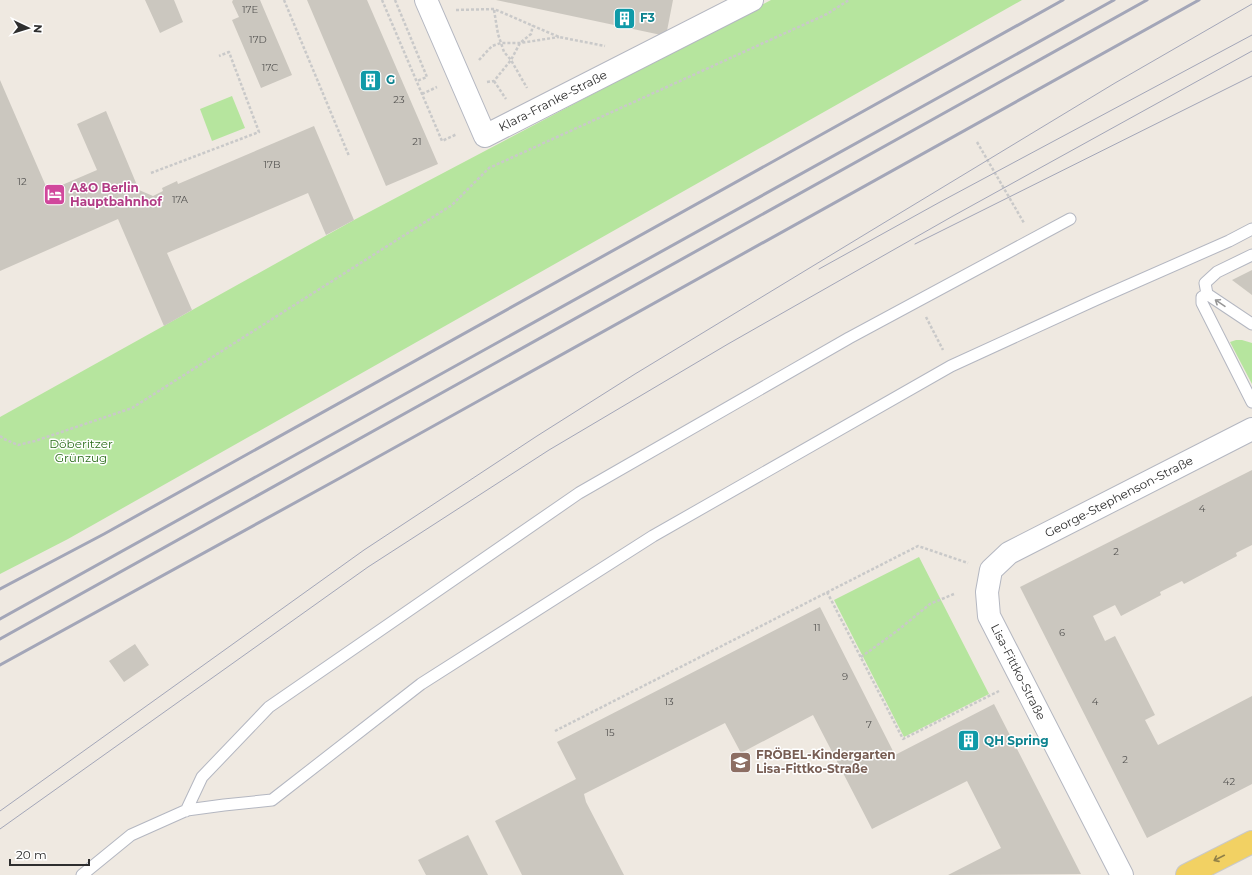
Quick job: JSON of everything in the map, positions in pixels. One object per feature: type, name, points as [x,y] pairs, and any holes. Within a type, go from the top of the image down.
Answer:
[{"type":"main road","points":[[1186,875],[1252,842]]},
{"type":"street","name":"Klara-Franke-Straße","points":[[427,3],[485,136],[752,0]]},
{"type":"street","name":"George-Stephenson-Straße","points":[[991,570],[1009,553],[1252,429]]},
{"type":"street","name":"Lisa-Fittko-Straße","points":[[991,570],[987,592],[989,616],[1122,875]]},
{"type":"lane","points":[[186,811],[202,777],[269,707],[579,493],[849,338],[1070,219]]},
{"type":"lane","points":[[82,875],[131,835],[186,811],[272,800],[421,684],[653,536],[951,366],[1229,241],[1252,229]]},
{"type":"lane","points":[[1252,255],[1217,272],[1205,283],[1207,294],[1252,324]]},
{"type":"lane","points":[[1207,294],[1202,297],[1202,303],[1252,402]]},
{"type":"path","points":[[284,0],[349,156]]},
{"type":"path","points":[[382,0],[442,141],[454,136]]},
{"type":"path","points":[[395,0],[427,77],[416,82]]},
{"type":"path","points":[[0,436],[18,445],[132,408],[452,205],[489,168],[827,14],[849,0]]},
{"type":"path","points":[[427,3],[458,10],[494,9],[560,37],[606,47]]},
{"type":"path","points":[[494,9],[498,34],[504,52],[511,60],[540,109]]},
{"type":"path","points":[[460,78],[494,81],[511,60],[520,43],[531,34],[533,26]]},
{"type":"path","points":[[460,78],[474,66],[492,46],[501,43],[520,43],[560,37]]},
{"type":"path","points":[[151,173],[259,132],[228,52],[220,56]]},
{"type":"path","points":[[422,94],[437,87]]},
{"type":"path","points":[[555,731],[918,546],[991,570]]},
{"type":"path","points":[[827,592],[903,739],[1003,689]]},
{"type":"path","points":[[860,657],[897,631],[930,604],[954,594]]},
{"type":"green space","name":"Döberitzer Grünzug","points":[[771,0],[1022,0],[68,539],[0,574],[0,417],[354,220]]},
{"type":"green space","points":[[232,96],[245,128],[212,141],[200,109]]},
{"type":"green space","points":[[1236,340],[1252,343],[1252,384],[1230,342]]},
{"type":"green space","points":[[919,557],[989,694],[904,737],[834,600]]},
{"type":"building","points":[[145,0],[174,0],[183,22],[160,33]]},
{"type":"building","points":[[233,0],[260,0],[292,75],[261,88],[232,20],[239,17],[232,2]]},
{"type":"building","name":"G","points":[[307,0],[367,0],[438,164],[386,186]]},
{"type":"building","name":"F3","points":[[496,0],[673,0],[666,36]]},
{"type":"building","points":[[0,80],[48,191],[97,170],[77,124],[106,111],[139,190],[153,196],[163,191],[162,188],[177,181],[178,184],[314,126],[354,220],[326,235],[308,193],[167,253],[192,310],[164,326],[118,219],[0,271]]},
{"type":"building","points":[[1252,270],[1252,295],[1232,280]]},
{"type":"building","points":[[1252,470],[1252,545],[1236,553],[1237,556],[1184,584],[1182,581],[1160,592],[1161,595],[1121,616],[1115,605],[1093,616],[1105,641],[1115,636],[1155,715],[1145,720],[1158,745],[1252,696],[1252,784],[1147,838],[1020,587]]},
{"type":"building","name":"QH Spring","points":[[820,607],[895,755],[994,704],[1081,874],[948,875],[1001,848],[967,781],[872,829],[813,715],[741,753],[725,723],[584,794],[586,802],[624,875],[522,875],[495,821],[576,779],[557,742]]},
{"type":"building","points":[[135,644],[149,665],[124,682],[109,661]]},
{"type":"building","points":[[468,835],[488,875],[426,875],[418,860]]},
{"type":"tram line","points":[[0,811],[364,550],[537,436],[635,374],[1115,83],[1252,4]]},
{"type":"tram line","points":[[819,269],[940,202],[1252,35]]},
{"type":"tram line","points":[[0,829],[368,567],[549,450],[728,344],[953,216],[1252,51]]},
{"type":"tram line","points":[[915,244],[1252,76]]},
{"type":"railway","points":[[0,589],[104,534],[1063,0]]},
{"type":"railway","points":[[0,619],[1114,0]]},
{"type":"railway","points":[[0,639],[1147,0]]},
{"type":"railway","points":[[0,665],[340,478],[1199,0]]},
{"type":"place","name":"F3","points":[[624,18]]},
{"type":"place","name":"G","points":[[371,80]]},
{"type":"place","name":"A&O Berlin Hauptbahnhof","points":[[54,195]]},
{"type":"place","name":"QH Spring","points":[[968,741]]},
{"type":"place","name":"FRÖBEL-Kindergarten Lisa-Fittko-Straße","points":[[741,762]]}]
